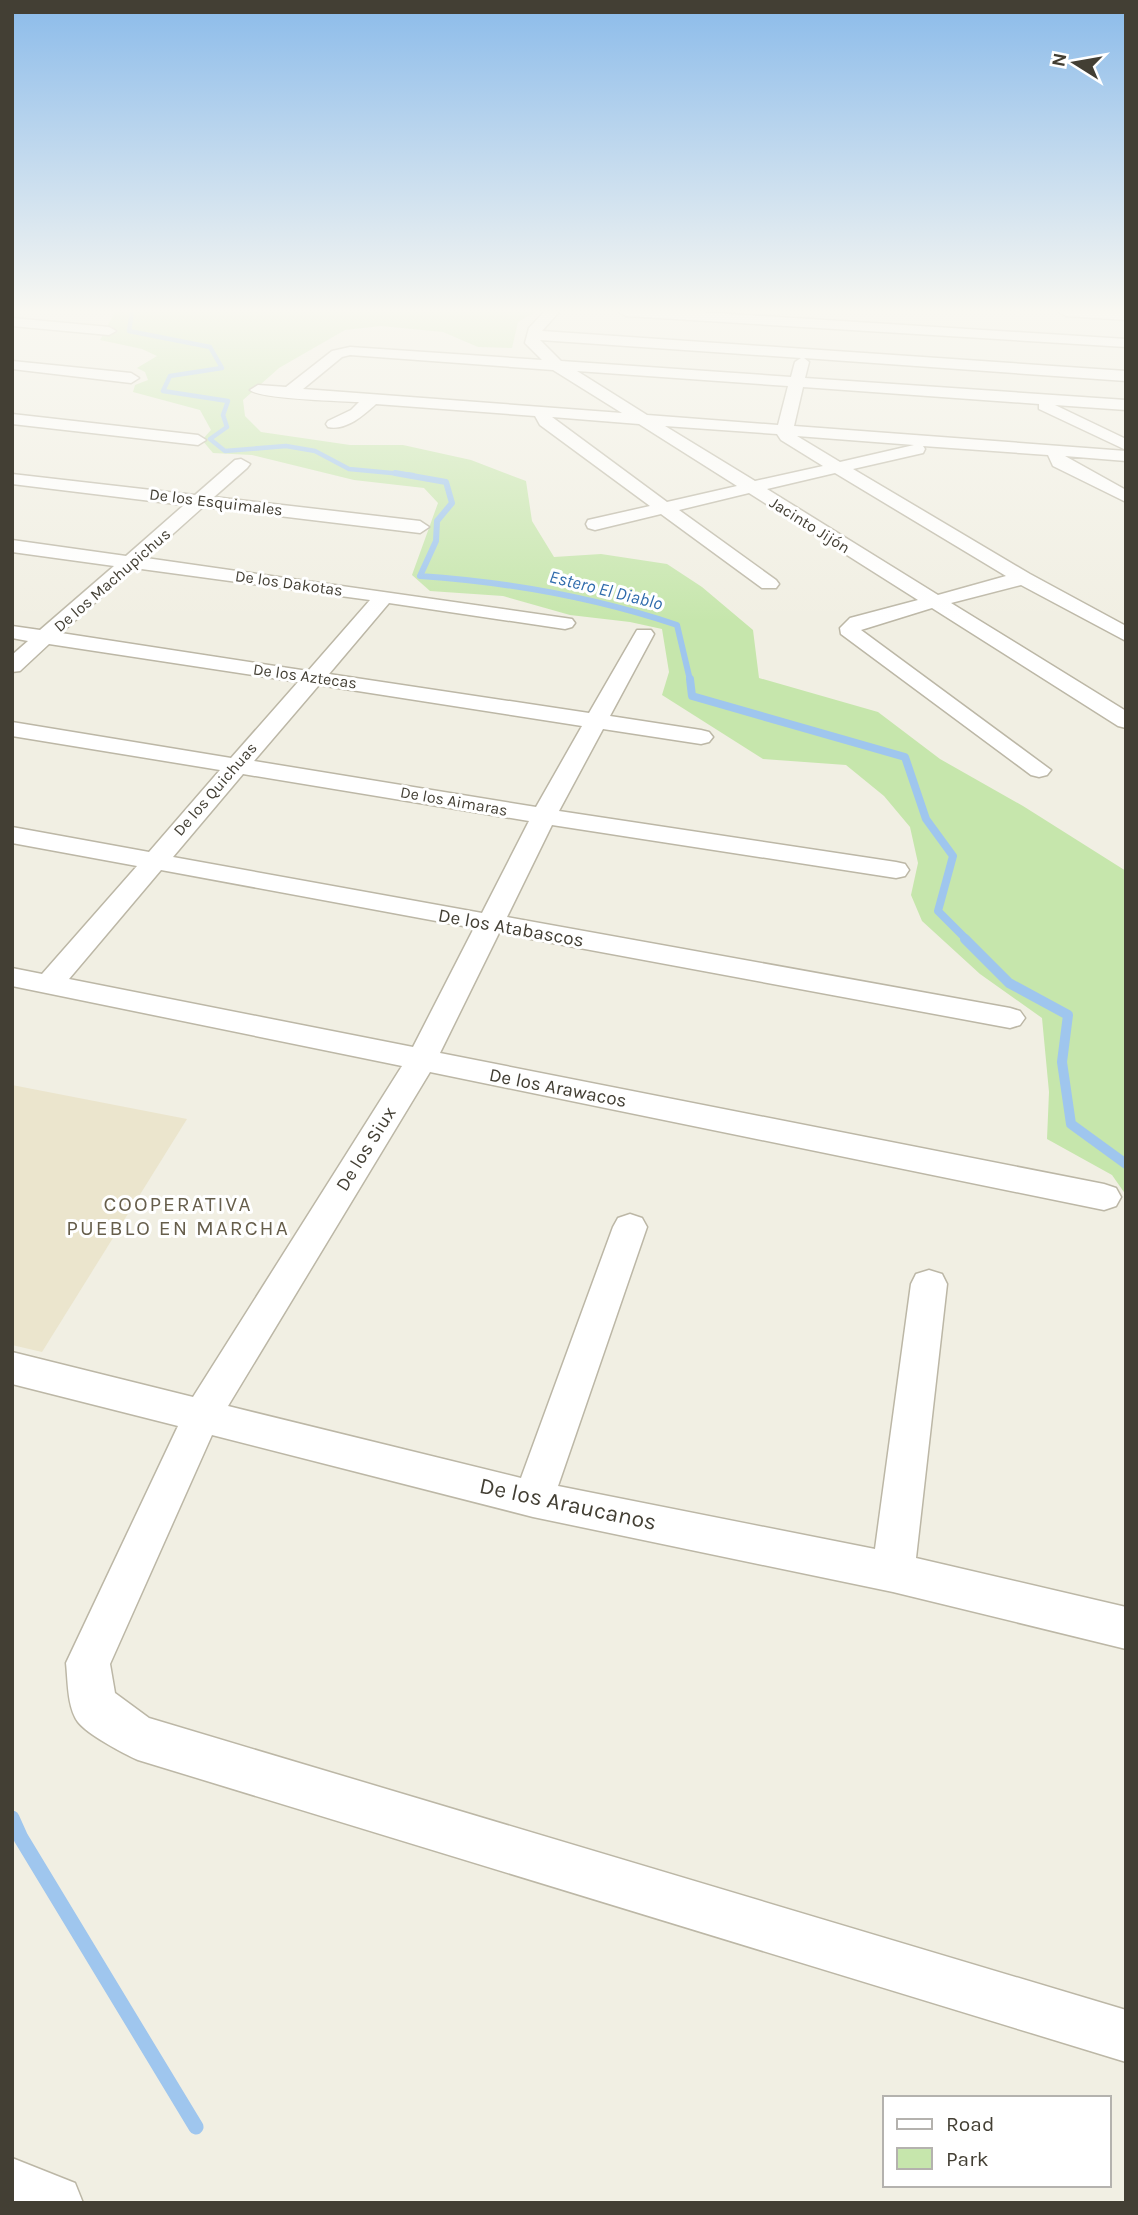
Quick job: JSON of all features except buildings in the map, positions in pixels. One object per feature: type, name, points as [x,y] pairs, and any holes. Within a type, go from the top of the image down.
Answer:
[{"type":"street","points":[[334,424],[352,415]]},
{"type":"street","points":[[542,415],[546,422],[769,584]]},
{"type":"street","points":[[570,415],[1126,456]]},
{"type":"street","name":"Jacinto Jijón","points":[[641,415],[751,488],[1126,721]]},
{"type":"street","points":[[789,415],[784,432],[787,437],[1024,578],[1126,635]]},
{"type":"street","points":[[1064,415],[1126,445]]},
{"type":"street","points":[[12,419],[198,440]]},
{"type":"street","points":[[1063,432],[1126,436]]},
{"type":"street","points":[[596,524],[896,456],[935,443]]},
{"type":"street","points":[[1055,451],[1059,461],[1126,497]]},
{"type":"street","name":"De los Machupichus","points":[[12,666],[241,464]]},
{"type":"street","name":"De los Esquimales","points":[[12,479],[420,527]]},
{"type":"street","name":"De los Dakotas","points":[[12,546],[565,623]]},
{"type":"street","points":[[1024,578],[931,600],[857,622],[850,628],[852,634],[1040,769]]},
{"type":"street","name":"De los Quichuas","points":[[48,985],[236,764],[384,596]]},
{"type":"street","name":"De los Aztecas","points":[[12,632],[701,737]]},
{"type":"street","name":"De los Siux","points":[[645,634],[544,816],[421,1061],[202,1415],[88,1663],[94,1706],[138,1737],[1126,2036]]},
{"type":"street","name":"De los Aimaras","points":[[12,729],[544,816],[896,870]]},
{"type":"street","name":"De los Atabascos","points":[[12,835],[490,925],[1010,1018]]},
{"type":"street","name":"De los Arawacos","points":[[12,977],[1104,1197]]},
{"type":"street","points":[[533,1499],[630,1227]]},
{"type":"street","points":[[893,1572],[929,1284]]},
{"type":"street","name":"De los Araucanos","points":[[12,1368],[533,1499],[893,1572],[1126,1628]]},
{"type":"street","points":[[12,2186],[55,2203]]},
{"type":"shaded area","points":[[12,1085],[187,1119],[42,1352],[12,1345]]},
{"type":"green space","points":[[203,415],[245,415],[261,432],[350,445],[403,445],[471,460],[526,481],[532,521],[554,557],[601,554],[667,564],[702,587],[753,630],[759,678],[878,712],[940,759],[1023,806],[1126,871],[1126,1195],[1112,1175],[1047,1139],[1049,1092],[1042,1018],[980,974],[922,921],[911,895],[918,863],[910,827],[884,796],[846,765],[763,759],[662,695],[669,672],[662,629],[630,622],[570,615],[503,596],[430,591],[412,575],[438,503],[424,488],[354,480],[252,455],[213,453],[202,440],[211,430]]},
{"type":"waterway","name":"Estero El Diablo","points":[[223,415],[227,427],[210,439],[225,451],[286,446],[315,451],[349,469],[399,474]]},
{"type":"waterway","name":"Estero El Diablo","points":[[399,474],[413,475]]},
{"type":"waterway","name":"Estero El Diablo","points":[[399,474],[446,482],[452,503],[437,521],[436,541],[420,576],[550,592],[614,606],[677,625],[690,680]]},
{"type":"waterway","name":"Estero El Diablo","points":[[690,679],[692,696],[905,757],[926,819],[953,856],[938,911],[967,940]]},
{"type":"waterway","name":"Estero El Diablo","points":[[965,939],[1009,983],[1068,1015],[1062,1062],[1071,1124],[1126,1164]]},
{"type":"waterway","points":[[12,1818],[21,1838],[196,2127]]},
{"type":"district","name":"COOPERATIVA PUEBLO EN MARCHA","points":[[178,1216]]}]
